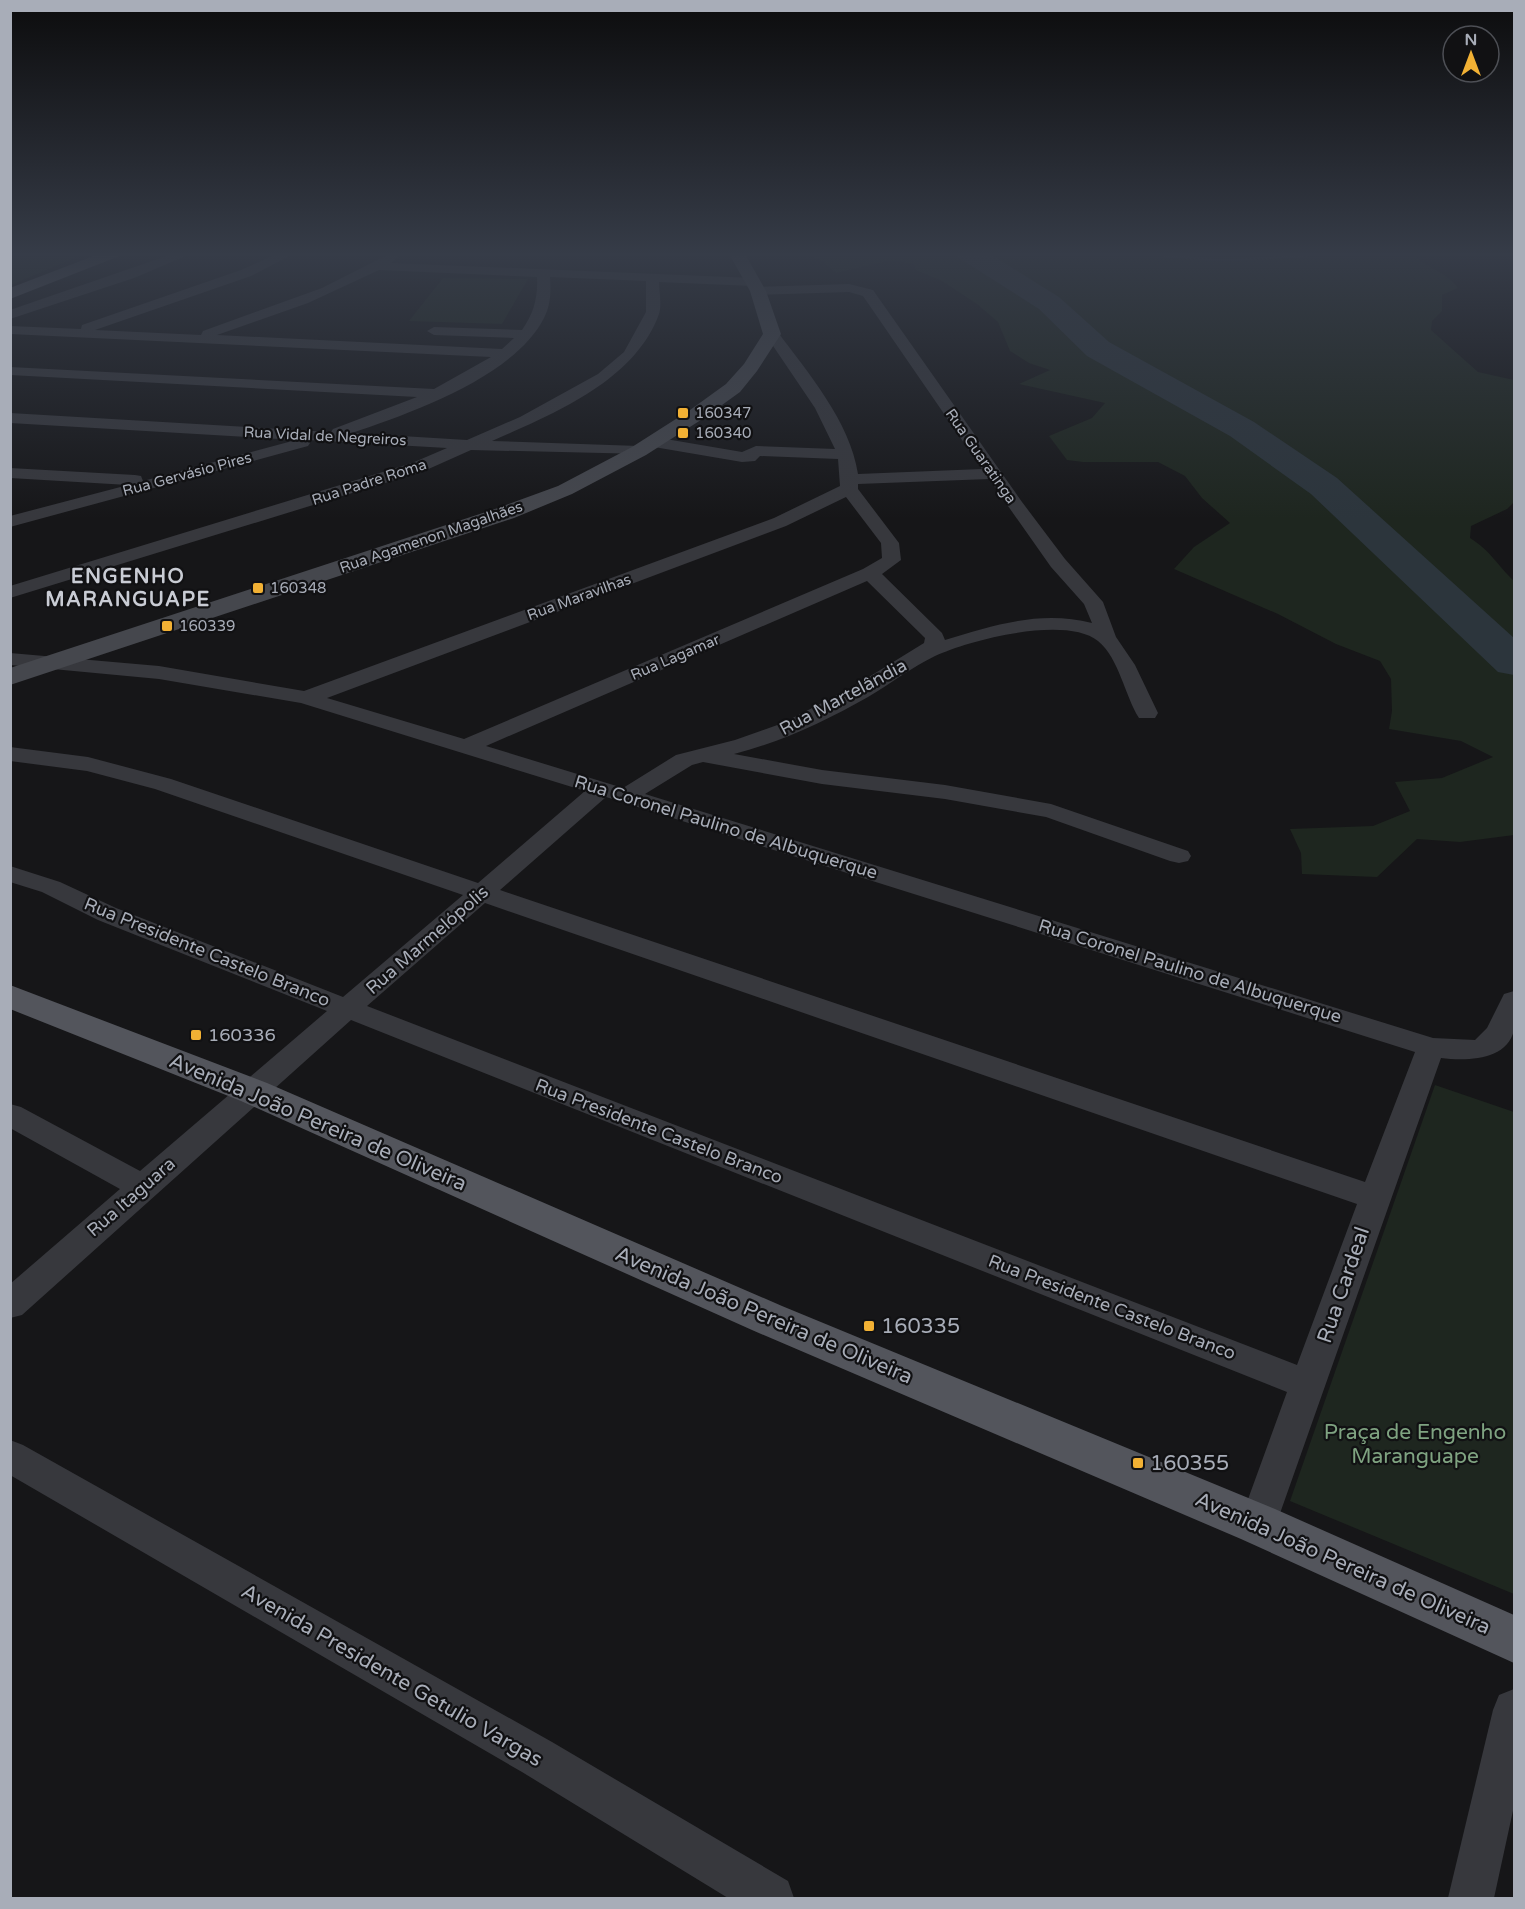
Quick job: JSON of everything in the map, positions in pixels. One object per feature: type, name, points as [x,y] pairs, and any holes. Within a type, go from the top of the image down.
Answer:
[{"type":"main road","name":"Avenida João Pereira de Oliveira","points":[[10,996],[254,1092],[767,1318],[1258,1524],[1515,1639]]},
{"type":"street","points":[[256,341],[505,353]]},
{"type":"street","points":[[315,344],[325,341]]},
{"type":"street","name":"Rua Gervásio Pires","points":[[10,522],[325,437],[380,418],[483,368],[518,341]]},
{"type":"street","name":"Rua Padre Roma","points":[[10,592],[418,467],[474,445],[569,398],[603,376],[630,354],[637,341]]},
{"type":"street","name":"Rua Agamenon Magalhães","points":[[10,677],[506,513],[565,489],[647,446],[733,388],[752,367],[768,341]]},
{"type":"street","points":[[777,341],[813,392],[845,454],[850,484],[890,543],[894,557],[878,569]]},
{"type":"street","name":"Rua Guaratinga","points":[[901,341],[1058,563],[1093,602],[1106,637],[1125,665],[1147,713]]},
{"type":"street","points":[[10,371],[434,393]]},
{"type":"street","name":"Rua Vidal de Negreiros","points":[[10,418],[474,445],[647,446],[742,457],[749,457],[756,451],[845,454]]},
{"type":"street","points":[[10,473],[158,481]]},
{"type":"street","points":[[850,484],[993,474]]},
{"type":"street","name":"Rua Maravilhas","points":[[306,698],[780,522],[850,484]]},
{"type":"street","name":"Rua Martelândia","points":[[613,792],[700,755],[743,745],[791,728],[859,693],[928,651],[934,644],[935,637],[878,569]]},
{"type":"street","name":"Rua Lagamar","points":[[464,747],[878,569]]},
{"type":"street","points":[[928,651],[1042,621],[1073,623],[1091,628],[1106,637]]},
{"type":"street","name":"Rua Coronel Paulino de Albuquerque","points":[[10,659],[157,670],[245,684],[306,698],[1431,1047],[1457,1051],[1482,1050],[1507,1036]]},
{"type":"street","points":[[10,754],[88,764],[163,784],[1373,1197]]},
{"type":"street","points":[[700,755],[822,777],[945,792],[1051,811],[1179,856]]},
{"type":"street","name":"Rua Marmelópolis","points":[[254,1092],[479,892],[613,792]]},
{"type":"street","name":"Rua Presidente Castelo Branco","points":[[10,873],[51,887],[107,914],[348,1009],[1309,1385]]},
{"type":"street","points":[[1507,1036],[1515,1000]]},
{"type":"street","name":"Rua Cardeal","points":[[1258,1524],[1309,1385],[1373,1197],[1431,1047]]},
{"type":"street","name":"Rua Itaguara","points":[[10,1305],[141,1186],[254,1092]]},
{"type":"street","points":[[10,1114],[141,1186]]},
{"type":"street","name":"Avenida Presidente Getulio Vargas","points":[[10,1456],[537,1757],[771,1899]]},
{"type":"street","points":[[1471,1899],[1515,1710]]},
{"type":"green space","points":[[1006,341],[1443,341],[1478,372],[1514,380],[1514,502],[1507,509],[1471,526],[1470,538],[1489,553],[1514,581],[1514,835],[1460,842],[1417,839],[1377,877],[1302,874],[1301,853],[1290,829],[1373,826],[1410,811],[1395,782],[1442,778],[1493,757],[1461,741],[1389,729],[1392,711],[1391,679],[1380,661],[1336,644],[1278,614],[1174,569],[1194,547],[1230,523],[1202,498],[1185,476],[1158,462],[1067,460],[1049,436],[1092,418],[1105,403],[1019,384],[1050,370],[1029,363],[1010,351]]},
{"type":"green space","name":"Praça de Engenho Maranguape","points":[[1435,1085],[1514,1112],[1514,1594],[1290,1501]]},
{"type":"waterway","points":[[1090,341],[1098,349],[1242,429],[1324,486],[1514,662]]},
{"type":"place","name":"160347","points":[[683,413]]},
{"type":"place","name":"160340","points":[[683,433]]},
{"type":"place","name":"160348","points":[[258,588]]},
{"type":"place","name":"160339","points":[[167,626]]},
{"type":"place","name":"160336","points":[[196,1035]]},
{"type":"place","name":"160335","points":[[869,1326]]},
{"type":"place","name":"160355","points":[[1138,1463]]},
{"type":"district","name":"ENGENHO MARANGUAPE","points":[[128,588]]}]
